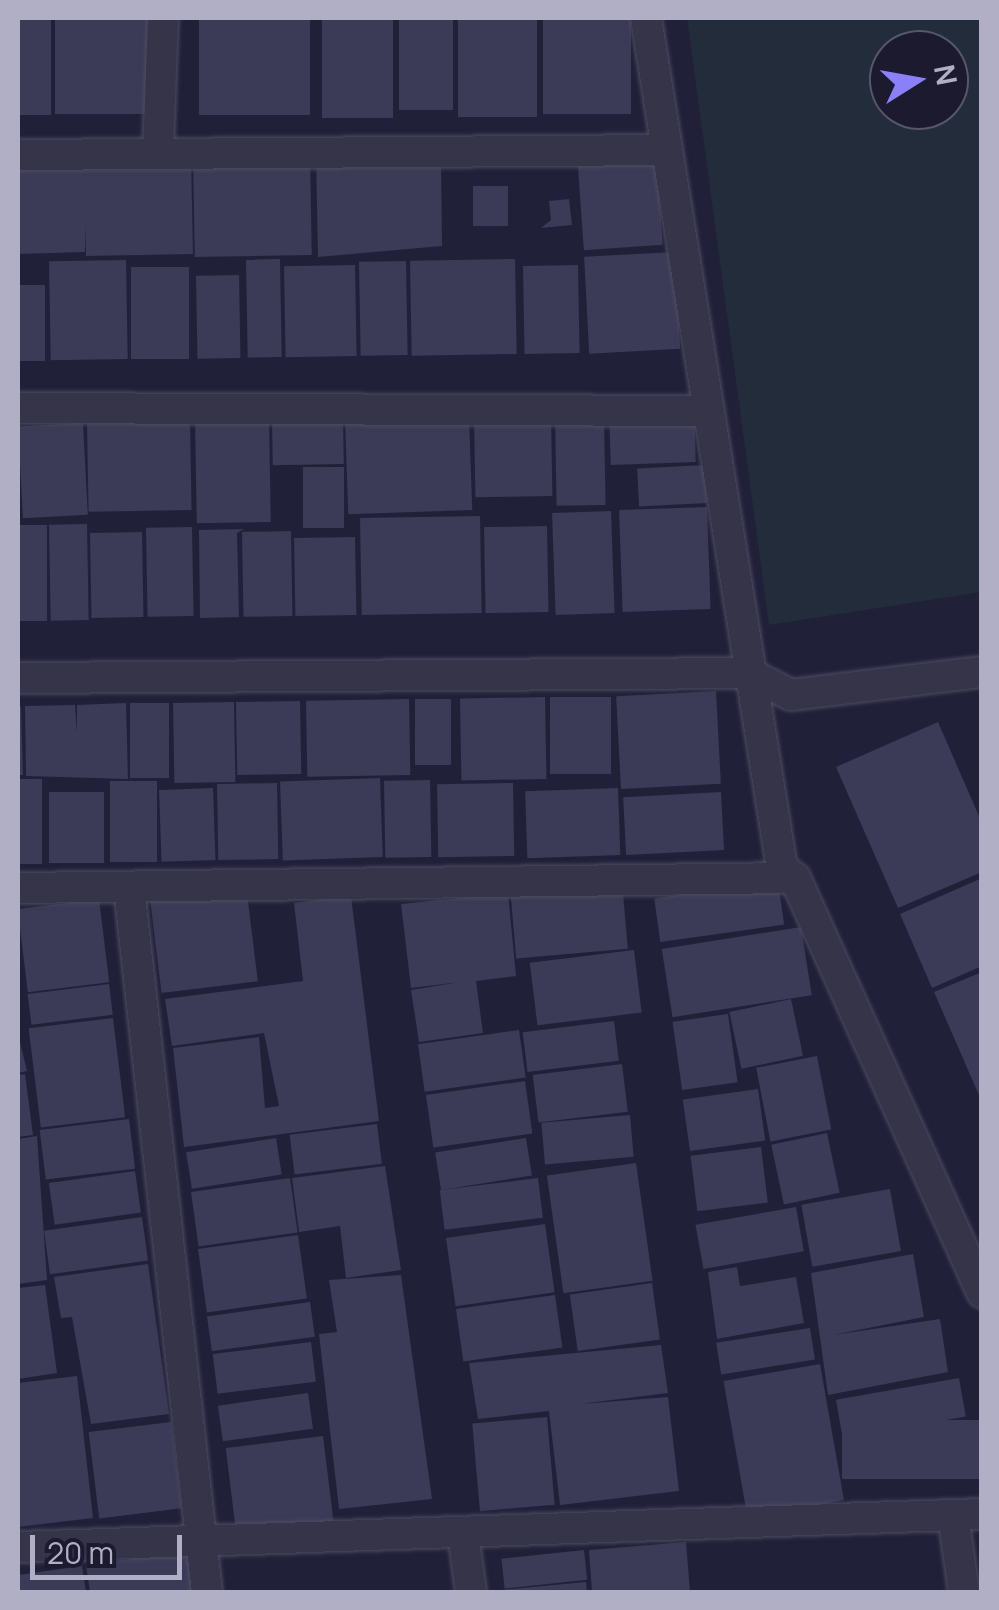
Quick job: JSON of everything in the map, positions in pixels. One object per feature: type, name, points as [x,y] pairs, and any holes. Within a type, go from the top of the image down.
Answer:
[{"type":"street","points":[[158,154],[163,18]]},
{"type":"street","points":[[646,18],[704,411],[782,868],[796,878],[982,1294]]},
{"type":"street","points":[[18,154],[666,150]]},
{"type":"street","points":[[18,408],[704,411]]},
{"type":"street","points":[[18,678],[748,673],[791,695],[982,672]]},
{"type":"street","points":[[18,888],[796,878]]},
{"type":"street","points":[[129,888],[207,1592]]},
{"type":"street","points":[[18,1548],[967,1515],[964,1592]]},
{"type":"street","points":[[463,1532],[471,1592]]},
{"type":"shaded area","points":[[687,18],[981,18],[981,592],[769,625]]},
{"type":"building","points":[[18,18],[51,18],[51,115],[18,115]]},
{"type":"building","points":[[55,18],[153,18],[153,114],[55,114]]},
{"type":"building","points":[[199,18],[310,18],[310,115],[199,115]]},
{"type":"building","points":[[322,18],[393,18],[393,118],[322,118]]},
{"type":"building","points":[[399,18],[453,18],[453,110],[399,110]]},
{"type":"building","points":[[458,18],[537,18],[537,117],[458,117]]},
{"type":"building","points":[[543,18],[631,18],[631,114],[543,114]]},
{"type":"building","points":[[656,150],[663,245],[584,250],[577,156]]},
{"type":"building","points":[[310,154],[312,255],[195,257],[193,156]]},
{"type":"building","points":[[316,155],[441,158],[442,246],[318,257]]},
{"type":"building","points":[[191,156],[193,254],[86,256],[86,226],[85,252],[18,254],[18,162]]},
{"type":"building","points":[[473,186],[508,186],[508,226],[473,226]]},
{"type":"building","points":[[569,199],[572,225],[541,228],[551,220],[549,201]]},
{"type":"building","points":[[675,252],[680,349],[589,354],[584,257]]},
{"type":"building","points":[[280,259],[282,357],[248,358],[246,260]]},
{"type":"building","points":[[515,259],[517,354],[412,356],[410,261]]},
{"type":"building","points":[[126,260],[128,359],[51,360],[49,261]]},
{"type":"building","points":[[406,261],[408,355],[361,356],[359,262]]},
{"type":"building","points":[[355,265],[357,356],[286,357],[284,266]]},
{"type":"building","points":[[578,265],[580,353],[525,354],[523,266]]},
{"type":"building","points":[[131,267],[189,267],[189,359],[131,359]]},
{"type":"building","points":[[239,275],[240,358],[197,359],[196,276]]},
{"type":"building","points":[[18,285],[45,285],[45,361],[18,361]]},
{"type":"building","points":[[694,411],[696,462],[611,465],[609,414]]},
{"type":"building","points":[[551,415],[552,496],[475,497],[474,416]]},
{"type":"building","points":[[604,415],[606,505],[557,506],[555,416]]},
{"type":"building","points":[[469,417],[472,510],[348,514],[345,421]]},
{"type":"building","points":[[343,419],[344,464],[273,465],[272,420]]},
{"type":"building","points":[[269,420],[271,522],[197,523],[195,421]]},
{"type":"building","points":[[190,421],[192,510],[89,512],[87,423]]},
{"type":"building","points":[[83,423],[88,515],[23,518],[18,426]]},
{"type":"building","points":[[705,465],[707,503],[639,507],[637,469]]},
{"type":"building","points":[[303,467],[344,467],[344,528],[303,528]]},
{"type":"building","points":[[707,507],[711,609],[623,612],[619,510]]},
{"type":"building","points":[[611,511],[615,613],[556,615],[552,513]]},
{"type":"building","points":[[480,516],[482,613],[362,615],[360,518]]},
{"type":"building","points":[[87,524],[89,620],[51,621],[49,525]]},
{"type":"building","points":[[18,525],[47,525],[47,621],[18,621]]},
{"type":"building","points":[[547,526],[549,612],[486,613],[484,527]]},
{"type":"building","points":[[192,527],[194,616],[148,617],[146,528]]},
{"type":"building","points":[[244,529],[237,533],[239,617],[200,618],[199,530]]},
{"type":"building","points":[[291,531],[292,616],[243,617],[242,532]]},
{"type":"building","points":[[142,532],[143,617],[91,618],[90,533]]},
{"type":"building","points":[[355,537],[356,615],[295,616],[294,538]]},
{"type":"building","points":[[716,691],[721,784],[621,789],[616,696]]},
{"type":"building","points":[[545,697],[546,779],[461,780],[460,698]]},
{"type":"building","points":[[550,697],[611,697],[611,774],[550,774]]},
{"type":"building","points":[[409,699],[410,775],[307,777],[306,701]]},
{"type":"building","points":[[415,699],[451,699],[451,765],[415,765]]},
{"type":"building","points":[[300,701],[301,774],[237,775],[236,702]]},
{"type":"building","points":[[234,702],[235,782],[174,783],[173,703]]},
{"type":"building","points":[[126,703],[128,779],[26,776],[25,706],[75,705],[77,733],[77,705]]},
{"type":"building","points":[[130,703],[169,703],[169,778],[130,778]]},
{"type":"building","points":[[21,706],[23,775],[18,775]]},
{"type":"building","points":[[938,722],[982,823],[982,872],[898,908],[836,767]]},
{"type":"building","points":[[380,778],[383,857],[283,860],[280,781]]},
{"type":"building","points":[[18,779],[42,779],[42,864],[18,864]]},
{"type":"building","points":[[430,780],[431,857],[385,858],[384,781]]},
{"type":"building","points":[[110,781],[157,781],[157,862],[110,862]]},
{"type":"building","points":[[277,783],[278,859],[218,860],[217,784]]},
{"type":"building","points":[[513,783],[514,856],[438,857],[437,784]]},
{"type":"building","points":[[213,788],[216,860],[162,862],[159,790]]},
{"type":"building","points":[[618,788],[620,855],[527,858],[525,791]]},
{"type":"building","points":[[49,792],[104,792],[104,863],[49,863]]},
{"type":"building","points":[[721,792],[724,850],[626,855],[623,797]]},
{"type":"building","points":[[982,878],[982,966],[932,988],[900,914]]},
{"type":"building","points":[[778,881],[784,925],[660,942],[654,898]]},
{"type":"building","points":[[622,882],[628,949],[516,959],[510,892]]},
{"type":"building","points":[[246,885],[258,981],[162,993],[150,897]]},
{"type":"building","points":[[508,893],[516,976],[476,981],[483,1033],[419,1042],[411,990],[460,982],[411,988],[401,904]]},
{"type":"building","points":[[351,896],[379,1121],[184,1147],[173,1048],[259,1037],[265,1108],[279,1106],[264,1033],[172,1046],[165,999],[303,981],[294,903]]},
{"type":"building","points":[[99,899],[109,982],[28,992],[18,909]]},
{"type":"building","points":[[801,927],[812,995],[673,1017],[662,949]]},
{"type":"building","points":[[634,950],[642,1013],[537,1025],[530,963]]},
{"type":"building","points":[[982,972],[982,1102],[934,992]]},
{"type":"building","points":[[109,984],[113,1015],[31,1025],[28,994]]},
{"type":"building","points":[[791,999],[803,1056],[741,1069],[729,1012]]},
{"type":"building","points":[[728,1014],[738,1082],[682,1090],[673,1022]]},
{"type":"building","points":[[113,1018],[125,1117],[41,1128],[29,1028]]},
{"type":"building","points":[[614,1021],[619,1061],[528,1072],[523,1032]]},
{"type":"building","points":[[519,1030],[526,1078],[425,1092],[418,1044]]},
{"type":"building","points":[[18,1034],[27,1071],[18,1073]]},
{"type":"building","points":[[817,1056],[831,1130],[770,1141],[756,1068]]},
{"type":"building","points":[[622,1064],[628,1112],[539,1123],[533,1075]]},
{"type":"building","points":[[25,1074],[33,1135],[18,1137],[18,1075]]},
{"type":"building","points":[[525,1081],[532,1133],[433,1147],[426,1095]]},
{"type":"building","points":[[758,1089],[765,1140],[690,1151],[683,1100]]},
{"type":"building","points":[[630,1115],[634,1157],[545,1165],[541,1123]]},
{"type":"building","points":[[129,1119],[135,1169],[46,1180],[40,1130]]},
{"type":"building","points":[[377,1124],[382,1164],[295,1174],[290,1135]]},
{"type":"building","points":[[827,1133],[840,1193],[784,1205],[771,1145]]},
{"type":"building","points":[[37,1136],[47,1280],[18,1284],[18,1139]]},
{"type":"building","points":[[276,1138],[282,1175],[192,1189],[186,1152]]},
{"type":"building","points":[[526,1138],[532,1176],[441,1190],[435,1152]]},
{"type":"building","points":[[761,1147],[768,1203],[697,1211],[691,1156]]},
{"type":"building","points":[[636,1163],[653,1281],[563,1293],[547,1176]]},
{"type":"building","points":[[385,1166],[401,1270],[346,1278],[340,1226],[299,1232],[292,1178]]},
{"type":"building","points":[[135,1171],[141,1213],[55,1225],[49,1183]]},
{"type":"building","points":[[290,1178],[298,1232],[199,1246],[191,1192]]},
{"type":"building","points":[[538,1178],[543,1218],[445,1230],[440,1190]]},
{"type":"building","points":[[890,1189],[901,1251],[812,1267],[801,1205]]},
{"type":"building","points":[[796,1207],[804,1251],[703,1269],[696,1225]]},
{"type":"building","points":[[142,1217],[148,1261],[50,1274],[44,1231]]},
{"type":"building","points":[[545,1224],[555,1292],[456,1306],[446,1238]]},
{"type":"building","points":[[298,1235],[307,1298],[207,1312],[198,1249]]},
{"type":"building","points":[[913,1254],[924,1317],[833,1335],[940,1319],[948,1372],[828,1395],[811,1273]]},
{"type":"building","points":[[148,1264],[169,1414],[91,1424],[72,1317],[61,1318],[54,1277]]},
{"type":"building","points":[[737,1267],[740,1286],[796,1277],[804,1323],[717,1339],[708,1272]]},
{"type":"building","points":[[401,1275],[432,1499],[339,1509],[319,1334],[337,1332],[329,1280]]},
{"type":"building","points":[[652,1283],[660,1339],[578,1351],[570,1295]]},
{"type":"building","points":[[45,1285],[57,1373],[18,1379],[18,1288]]},
{"type":"building","points":[[555,1295],[562,1347],[463,1361],[456,1309]]},
{"type":"building","points":[[310,1302],[315,1337],[212,1351],[207,1316]]},
{"type":"building","points":[[810,1328],[815,1360],[721,1374],[716,1343]]},
{"type":"building","points":[[311,1342],[316,1382],[218,1394],[213,1354]]},
{"type":"building","points":[[661,1345],[668,1393],[580,1404],[668,1397],[679,1491],[560,1505],[549,1411],[478,1419],[469,1363]]},
{"type":"building","points":[[820,1364],[844,1500],[747,1517],[723,1381]]},
{"type":"building","points":[[77,1376],[93,1518],[18,1527],[18,1383]]},
{"type":"building","points":[[959,1378],[966,1416],[843,1438],[836,1400]]},
{"type":"building","points":[[308,1393],[313,1429],[223,1441],[218,1406]]},
{"type":"building","points":[[547,1417],[555,1505],[480,1511],[472,1424]]},
{"type":"building","points":[[842,1420],[982,1420],[982,1479],[842,1479]]},
{"type":"building","points":[[171,1422],[182,1508],[99,1518],[89,1432]]},
{"type":"building","points":[[323,1436],[334,1523],[236,1535],[226,1448]]},
{"type":"building","points":[[686,1542],[690,1592],[592,1592],[589,1550]]},
{"type":"building","points":[[195,1550],[201,1592],[90,1592],[86,1565]]},
{"type":"building","points":[[584,1550],[587,1580],[505,1589],[501,1559]]},
{"type":"building","points":[[82,1566],[86,1592],[18,1592],[18,1575]]},
{"type":"building","points":[[586,1582],[587,1592],[500,1592],[500,1590]]}]
